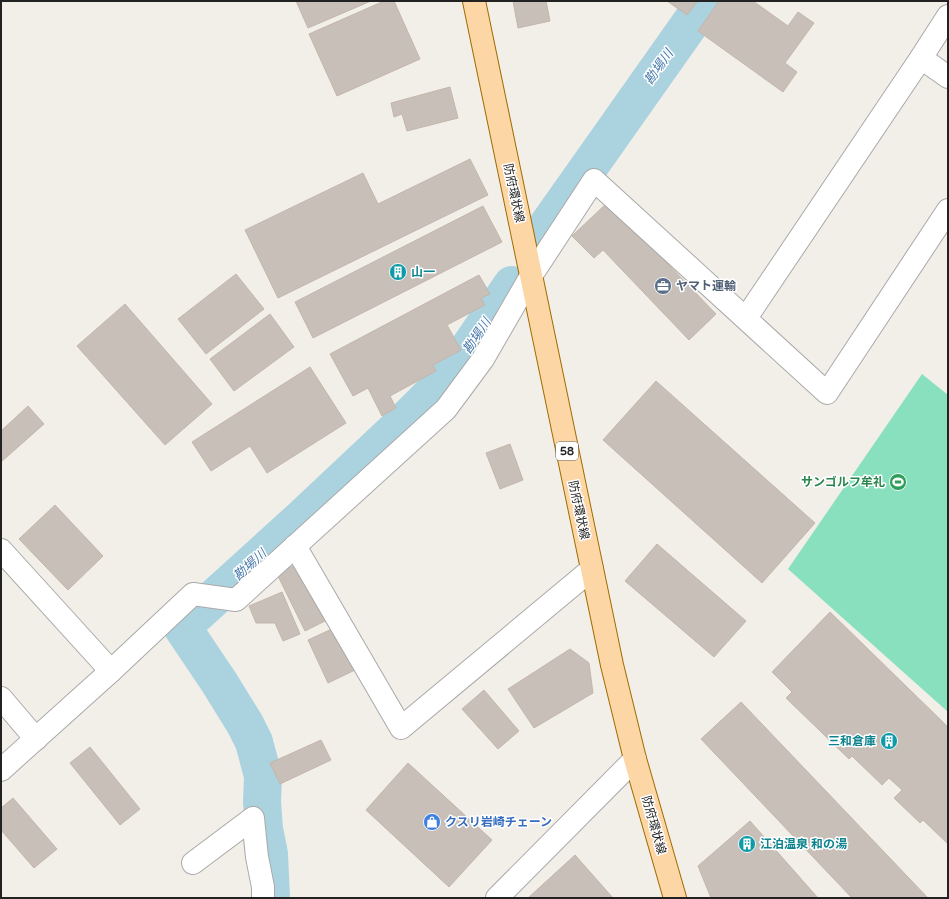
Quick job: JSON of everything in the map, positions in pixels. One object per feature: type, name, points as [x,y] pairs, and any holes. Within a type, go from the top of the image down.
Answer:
[{"type":"main road","name":"防府環状線","points":[[474,1],[612,665],[635,759],[675,898]]},
{"type":"street","points":[[746,318],[948,16]]},
{"type":"street","points":[[921,58],[948,77]]},
{"type":"street","points":[[1,770],[111,671],[193,594],[236,600],[446,409],[483,359],[531,276],[594,180],[827,393],[948,210]]},
{"type":"street","points":[[295,546],[401,728],[592,569]]},
{"type":"street","points":[[1,550],[111,671]]},
{"type":"street","points":[[1,698],[36,739]]},
{"type":"street","points":[[498,898],[635,759]]},
{"type":"street","points":[[193,864],[253,818],[257,857],[263,887],[263,898]]},
{"type":"green space","name":"サンゴルフ牟礼","points":[[922,374],[948,395],[948,712],[788,569]]},
{"type":"building","points":[[296,1],[371,1],[308,28]]},
{"type":"building","points":[[384,1],[394,1],[420,59],[337,96],[309,34]]},
{"type":"building","points":[[513,1],[546,1],[550,21],[518,28]]},
{"type":"building","points":[[667,1],[698,1],[687,15]]},
{"type":"building","points":[[719,1],[753,1],[788,26],[798,12],[814,23],[785,63],[797,72],[783,92],[698,31]]},
{"type":"building","points":[[450,87],[458,118],[407,131],[402,114],[394,117],[391,103]]},
{"type":"building","points":[[470,159],[488,195],[278,298],[245,230],[363,173],[378,204]]},
{"type":"building","name":"ヤマト運輸","points":[[608,202],[716,314],[689,340],[603,250],[594,258],[572,236]]},
{"type":"building","name":"山一","points":[[483,206],[502,242],[313,338],[295,302]]},
{"type":"building","points":[[236,274],[264,309],[206,354],[178,319]]},
{"type":"building","points":[[479,275],[490,294],[481,298],[485,305],[447,325],[461,350],[433,365],[436,371],[390,396],[396,408],[382,416],[368,388],[353,396],[330,354]]},
{"type":"building","points":[[125,304],[212,404],[165,445],[77,346]]},
{"type":"building","points":[[270,314],[294,347],[234,391],[210,359]]},
{"type":"building","points":[[310,367],[346,423],[267,473],[250,446],[211,471],[192,442]]},
{"type":"building","points":[[656,381],[815,523],[762,583],[603,440]]},
{"type":"building","points":[[28,406],[44,424],[1,462],[1,431]]},
{"type":"building","points":[[510,444],[523,480],[500,489],[486,453]]},
{"type":"building","points":[[55,505],[103,556],[68,590],[19,539]]},
{"type":"building","points":[[657,544],[746,621],[714,657],[625,581]]},
{"type":"building","points":[[297,564],[325,621],[305,631],[277,574]]},
{"type":"building","points":[[282,592],[300,634],[283,641],[275,623],[256,623],[249,606]]},
{"type":"building","name":"三和倉庫","points":[[830,612],[948,727],[948,844],[923,820],[920,823],[894,798],[902,790],[889,778],[882,785],[852,756],[849,759],[786,698],[792,692],[772,672]]},
{"type":"building","points":[[334,628],[355,670],[328,683],[308,640]]},
{"type":"building","points":[[570,649],[589,663],[593,693],[534,728],[508,689]]},
{"type":"building","points":[[484,690],[519,731],[498,749],[462,709]]},
{"type":"building","points":[[741,702],[928,898],[852,898],[701,739]]},
{"type":"building","points":[[321,740],[331,760],[280,784],[270,763]]},
{"type":"building","points":[[90,747],[140,809],[120,825],[70,763]]},
{"type":"building","points":[[408,763],[492,840],[449,887],[366,810]]},
{"type":"building","points":[[13,798],[57,849],[34,868],[1,830],[1,808]]},
{"type":"building","name":"江泊温泉 和の湯","points":[[750,821],[818,898],[711,898],[698,866]]},
{"type":"building","points":[[575,855],[613,898],[528,898]]},
{"type":"waterway","name":"勘場川","points":[[543,232],[706,1]]},
{"type":"waterway","name":"勘場川","points":[[271,898],[269,854],[264,829],[262,802],[263,776],[254,742],[245,724],[219,682],[182,627],[301,519],[402,424],[449,377],[512,285]]},
{"type":"place","name":"山一","points":[[398,272]]},
{"type":"place","name":"ヤマト運輸","points":[[663,286]]},
{"type":"place","name":"サンゴルフ牟礼","points":[[898,482]]},
{"type":"place","name":"三和倉庫","points":[[889,741]]},
{"type":"place","name":"クスリ岩崎チェーン","points":[[432,822]]},
{"type":"place","name":"江泊温泉 和の湯","points":[[747,844]]}]
